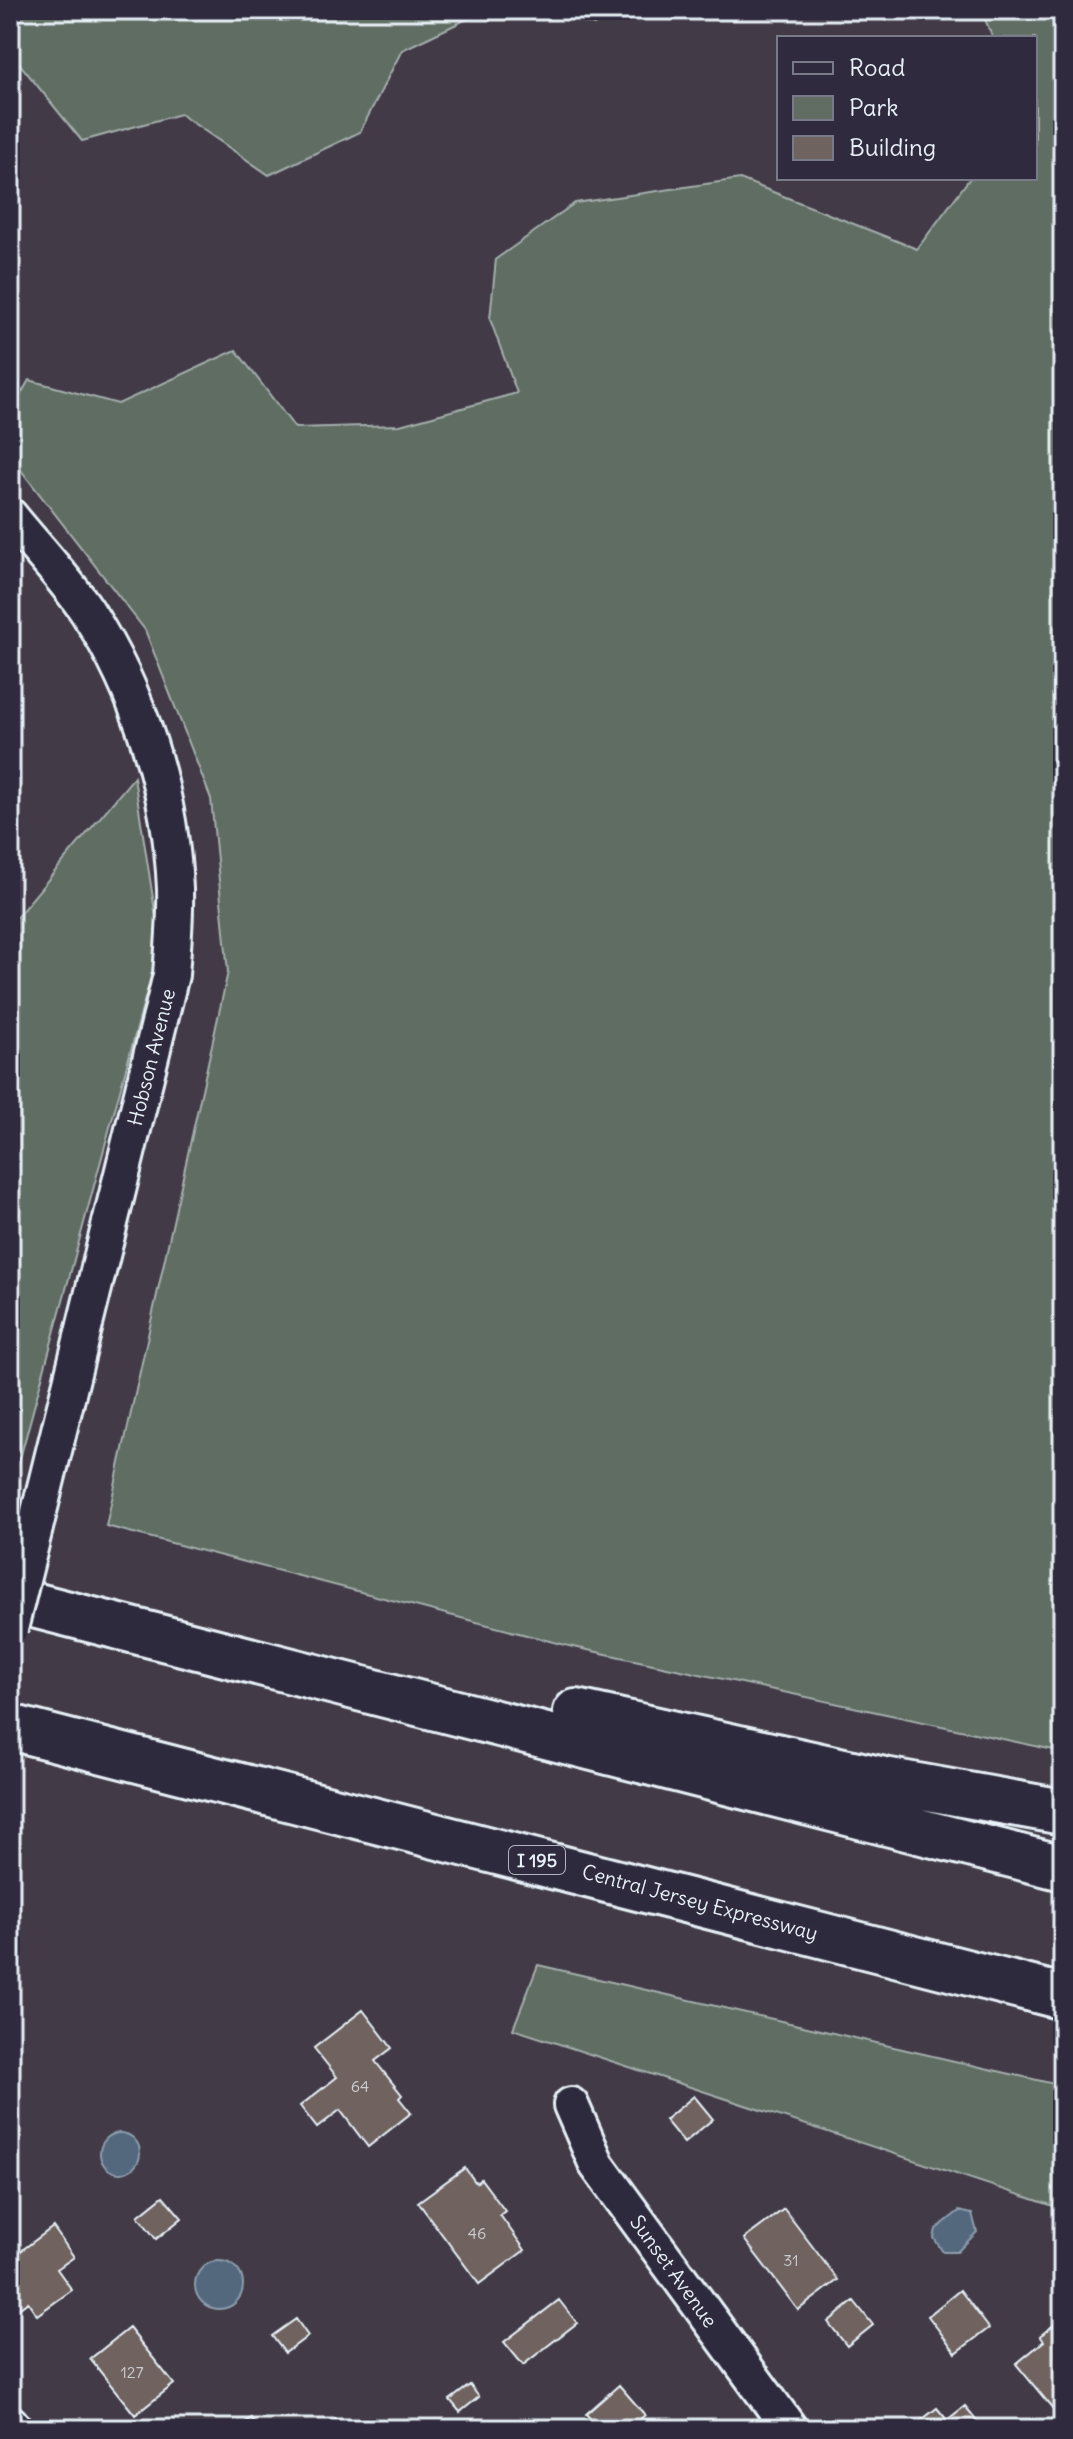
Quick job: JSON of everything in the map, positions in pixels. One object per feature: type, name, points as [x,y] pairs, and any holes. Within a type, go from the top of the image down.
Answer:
[{"type":"highway","points":[[10,1599],[1063,1868]]},
{"type":"highway","points":[[70,1614],[495,1694],[884,1780],[1063,1812]]},
{"type":"highway","name":"Central Jersey Expressway","points":[[10,1727],[1063,1997]]},
{"type":"street","name":"Hobson Avenue","points":[[10,516],[86,610],[119,668],[148,739],[165,804],[175,889],[171,975],[10,1629]]},
{"type":"street","name":"Sunset Avenue","points":[[571,2105],[597,2165],[790,2429]]},
{"type":"street","points":[[10,2423],[15,2429]]},
{"type":"green space","points":[[10,10],[486,10],[402,50],[360,132],[269,175],[180,114],[82,141],[10,52]]},
{"type":"green space","points":[[542,10],[614,10],[594,25]]},
{"type":"green space","points":[[981,10],[1063,10],[1063,1752],[569,1646],[106,1526],[228,972],[211,799],[145,630],[10,456],[10,413],[29,380],[118,404],[236,350],[295,428],[400,425],[517,393],[490,319],[496,259],[575,203],[740,179],[917,249],[969,180],[1037,180],[1037,36],[992,36]]},
{"type":"green space","points":[[134,777],[160,943],[12,1488],[10,925]]},
{"type":"green space","points":[[538,1965],[1063,2086],[1063,2209],[513,2029]]},
{"type":"water","points":[[120,2133],[134,2139],[140,2153],[134,2167],[120,2173],[106,2167],[100,2153],[106,2139]]},
{"type":"water","points":[[959,2211],[972,2214],[977,2232],[957,2252],[943,2252],[934,2238],[936,2229]]},
{"type":"water","points":[[219,2261],[236,2268],[243,2285],[236,2302],[219,2309],[202,2302],[195,2285],[202,2268]]},
{"type":"building","points":[[363,2010],[392,2048],[375,2061],[402,2095],[399,2098],[411,2113],[368,2147],[340,2110],[317,2128],[300,2106],[337,2077],[314,2048]]},
{"type":"building","points":[[694,2096],[713,2119],[684,2143],[665,2120]]},
{"type":"building","points":[[465,2168],[476,2183],[481,2179],[505,2211],[500,2215],[525,2250],[479,2284],[418,2202]]},
{"type":"building","points":[[163,2196],[182,2218],[156,2239],[138,2216]]},
{"type":"building","points":[[784,2209],[838,2280],[798,2310],[744,2239]]},
{"type":"building","points":[[53,2227],[74,2257],[57,2269],[72,2290],[37,2315],[28,2302],[16,2311],[10,2302],[10,2259]]},
{"type":"building","points":[[960,2290],[989,2328],[956,2353],[928,2316]]},
{"type":"building","points":[[559,2300],[577,2323],[523,2365],[504,2342]]},
{"type":"building","points":[[854,2301],[873,2325],[847,2346],[828,2322]]},
{"type":"building","points":[[296,2319],[308,2336],[285,2353],[272,2336]]},
{"type":"building","points":[[1061,2319],[1063,2402],[1054,2410],[1016,2364],[1044,2341],[1040,2336]]},
{"type":"building","points":[[129,2328],[174,2384],[135,2415],[90,2359]]},
{"type":"building","points":[[470,2385],[479,2397],[460,2412],[450,2400]]},
{"type":"building","points":[[619,2385],[645,2415],[629,2429],[599,2429],[586,2414]]},
{"type":"building","points":[[965,2406],[984,2429],[910,2429],[937,2408],[947,2420]]},
{"type":"building","points":[[251,2418],[259,2429],[236,2429]]},
{"type":"building","points":[[336,2419],[342,2429],[325,2429],[324,2427]]}]
